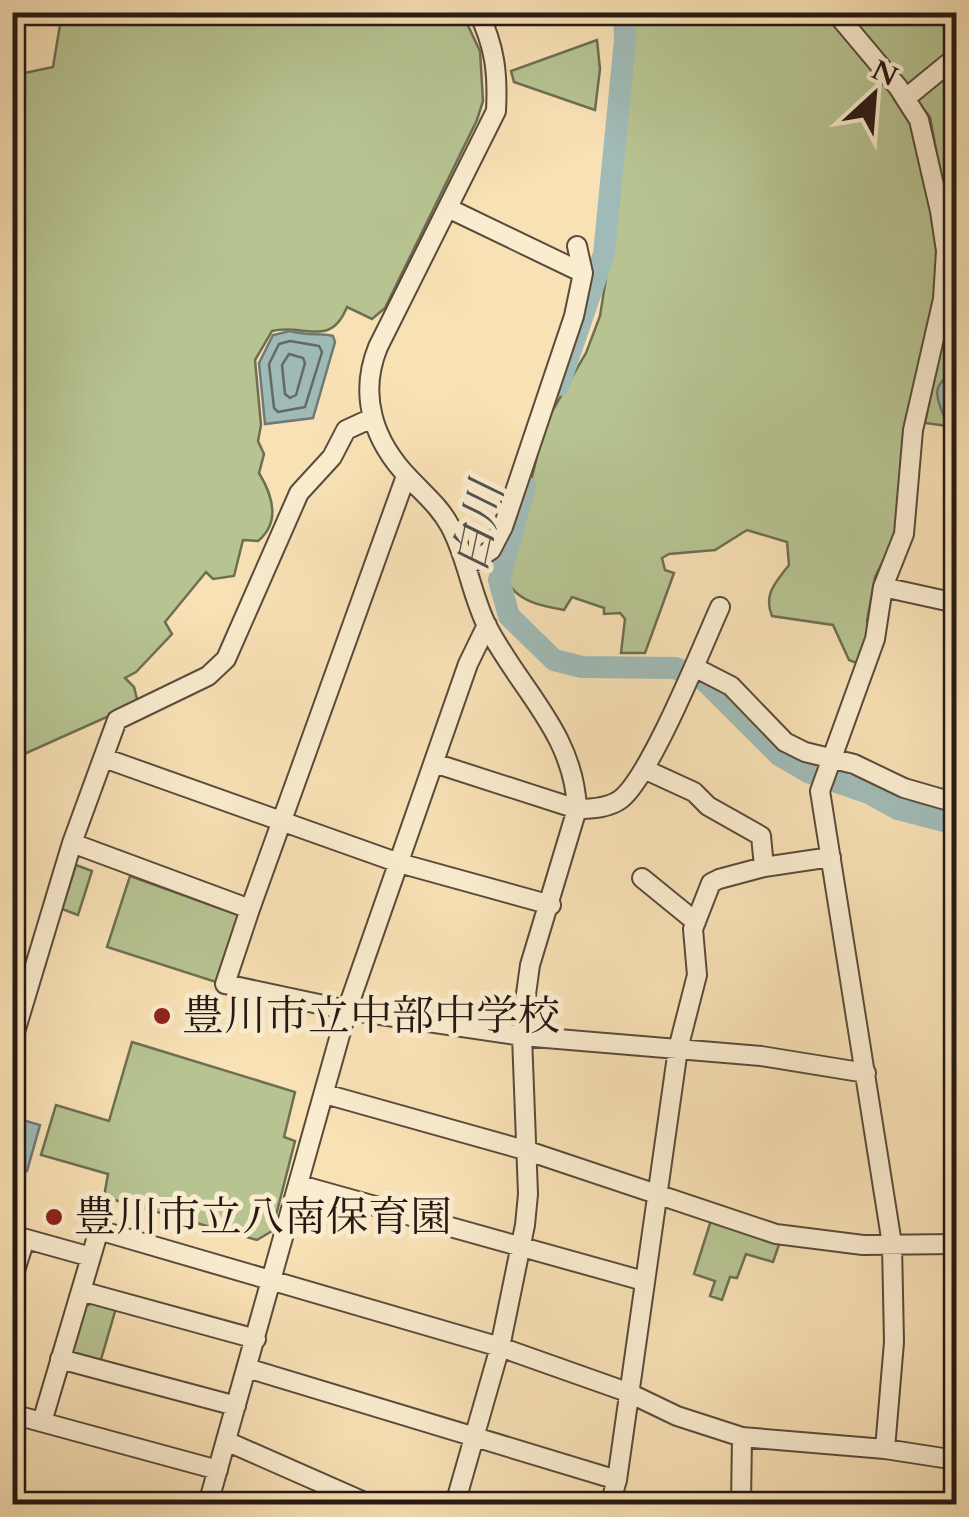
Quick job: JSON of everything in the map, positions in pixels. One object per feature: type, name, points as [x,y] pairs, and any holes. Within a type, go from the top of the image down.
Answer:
[{"type":"street","points":[[454,1504],[500,1347],[520,1246],[528,1194],[522,1036],[530,964],[577,809],[576,784],[563,744],[487,625],[468,565],[449,524],[381,442],[368,392],[372,361],[496,112],[498,73],[490,37],[478,12]]},
{"type":"street","points":[[835,12],[906,98],[919,120],[946,251],[946,278],[913,430],[904,534],[883,588],[874,639],[820,791],[892,1244],[894,1342],[885,1449]]},
{"type":"street","points":[[906,98],[956,57]]},
{"type":"street","points":[[450,209],[583,273]]},
{"type":"street","points":[[468,565],[491,550],[502,528],[574,316],[583,273],[576,246]]},
{"type":"street","points":[[12,1042],[72,843],[117,720],[208,676],[226,660],[299,493],[332,458],[346,430],[372,418]]},
{"type":"street","points":[[406,476],[225,984],[347,1010],[522,1036],[761,1056],[866,1073]]},
{"type":"street","points":[[883,588],[956,604]]},
{"type":"street","points":[[434,763],[577,809],[593,809],[620,800],[644,768],[720,607]]},
{"type":"street","points":[[208,1504],[347,1010],[468,664],[487,625]]},
{"type":"street","points":[[694,667],[731,686],[785,742],[832,761],[854,764],[904,788],[956,802]]},
{"type":"street","points":[[104,758],[399,863],[550,904]]},
{"type":"street","points":[[644,768],[694,792],[708,806],[761,836],[764,867]]},
{"type":"street","points":[[72,843],[250,909]]},
{"type":"street","points":[[610,1504],[678,1049],[697,975],[692,940],[696,922],[711,883],[764,867],[831,857]]},
{"type":"street","points":[[642,878],[696,922]]},
{"type":"street","points":[[325,1094],[528,1151],[776,1234],[863,1245],[956,1244]]},
{"type":"street","points":[[300,1185],[644,1280]]},
{"type":"street","points":[[42,1422],[102,1230],[500,1347],[742,1437],[885,1449],[956,1460]]},
{"type":"street","points":[[12,1280],[19,1237],[91,1257]]},
{"type":"street","points":[[82,1290],[256,1339]]},
{"type":"street","points":[[60,1359],[236,1406]]},
{"type":"street","points":[[247,1368],[616,1480]]},
{"type":"street","points":[[12,1414],[218,1470]]},
{"type":"street","points":[[741,1504],[742,1437]]},
{"type":"street","points":[[226,1441],[369,1504]]},
{"type":"green space","points":[[62,13],[462,13],[480,51],[483,101],[385,308],[372,319],[347,307],[340,320],[324,331],[272,331],[255,360],[261,425],[258,441],[264,454],[259,473],[272,509],[265,534],[258,541],[243,540],[234,576],[213,579],[206,572],[165,622],[172,634],[136,672],[125,678],[134,687],[138,703],[13,759],[14,86],[15,75],[53,67]]},
{"type":"green space","points":[[632,13],[829,13],[892,87],[919,130],[939,255],[937,303],[899,530],[875,577],[867,621],[869,639],[859,664],[849,660],[833,625],[772,616],[770,595],[789,565],[787,542],[747,530],[715,550],[662,558],[665,570],[674,573],[645,653],[621,653],[625,619],[620,613],[604,614],[604,608],[572,597],[564,610],[539,605],[517,594],[507,581],[551,413],[586,353],[600,316],[611,246],[615,163]]},
{"type":"green space","points":[[847,13],[956,13],[956,427],[925,423],[947,315],[951,236],[930,117]]},
{"type":"green space","points":[[597,40],[600,69],[595,110],[514,82],[511,71]]},
{"type":"green space","points":[[76,865],[92,871],[78,915],[62,909]]},
{"type":"green space","points":[[130,876],[241,916],[219,983],[107,947]]},
{"type":"green space","points":[[132,1042],[295,1092],[284,1137],[295,1141],[272,1231],[257,1240],[104,1197],[108,1174],[41,1155],[56,1105],[109,1121]]},
{"type":"green space","points":[[712,1217],[781,1239],[773,1262],[746,1254],[737,1278],[730,1277],[722,1300],[710,1296],[715,1281],[694,1274]]},
{"type":"green space","points":[[90,1300],[116,1308],[100,1363],[71,1355],[83,1304],[89,1305]]},
{"type":"water","points":[[290,331],[333,336],[335,342],[313,418],[265,424],[259,363],[273,335]]},
{"type":"water","points":[[956,354],[956,425],[946,421],[937,396]]},
{"type":"water","points":[[12,1117],[40,1125],[27,1171],[13,1167]]},
{"type":"waterway","name":"白川","points":[[559,385],[604,254],[625,40],[624,12]]},
{"type":"waterway","name":"白川","points":[[525,486],[499,580],[509,616],[554,660],[582,667],[675,668],[704,680],[779,755],[808,772],[869,793],[898,809],[956,824]]},
{"type":"place","name":"豊川市立中部中学校","points":[[162,1016]]},
{"type":"place","name":"豊川市立八南保育園","points":[[54,1217]]}]
